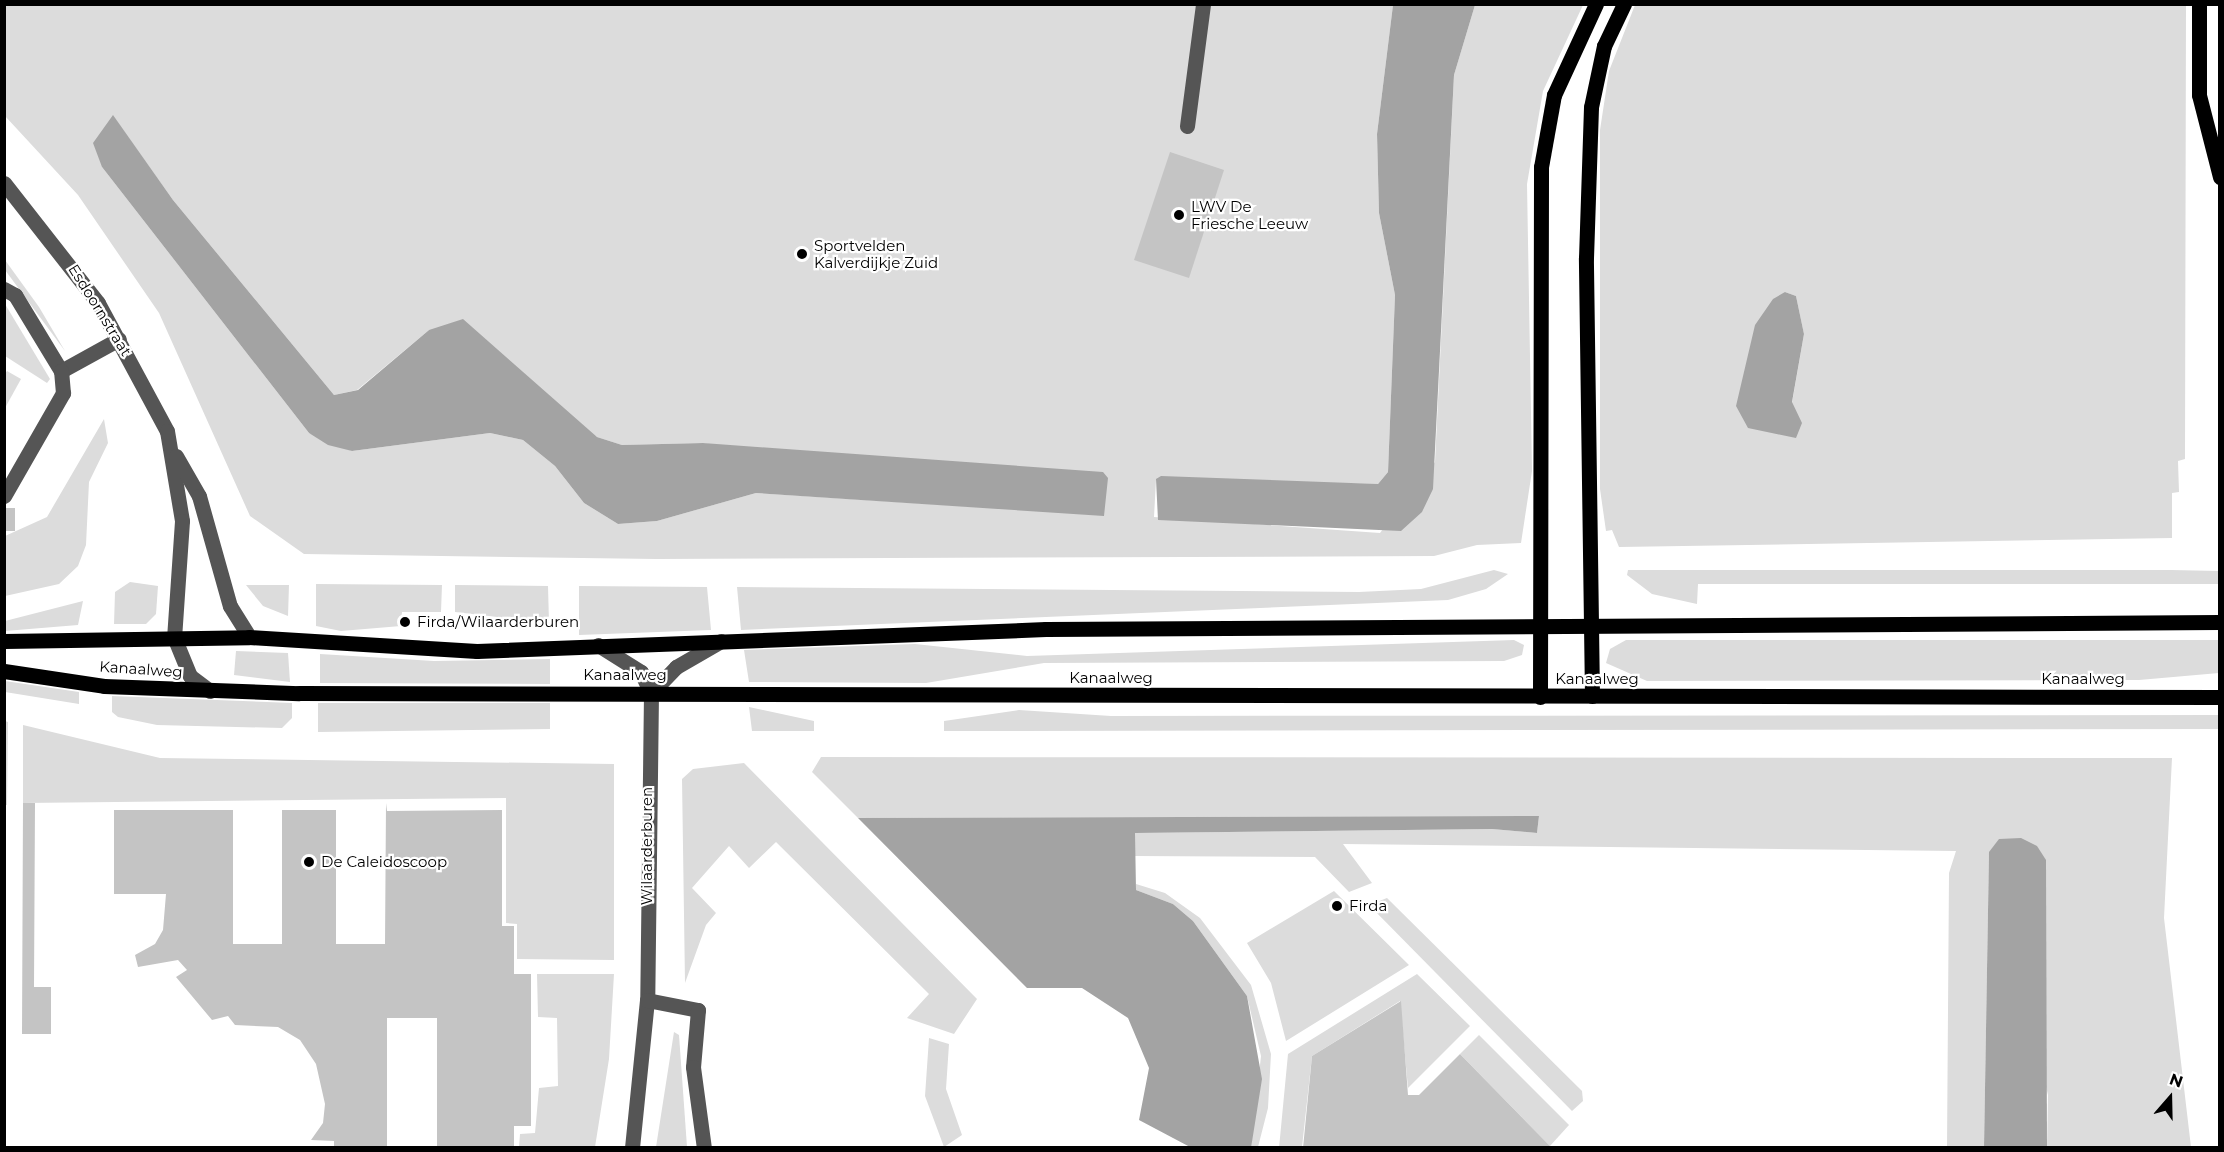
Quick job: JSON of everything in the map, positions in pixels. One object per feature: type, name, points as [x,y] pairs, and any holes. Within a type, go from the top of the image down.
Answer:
[{"type":"main road","points":[[1540,697],[1541,167],[1554,95],[1596,4]]},
{"type":"main road","points":[[1592,696],[1586,258],[1591,108],[1604,46],[1624,4]]},
{"type":"main road","points":[[2199,4],[2199,95],[2220,177]]},
{"type":"main road","name":"Kanaalweg","points":[[4,641],[174,637],[249,638],[477,651],[1046,629],[1539,623],[2220,622]]},
{"type":"main road","name":"Kanaalweg","points":[[4,671],[104,686],[210,691],[1540,697],[2220,697]]},
{"type":"street","points":[[1187,126],[1203,4]]},
{"type":"street","name":"Esdoornstraat","points":[[4,183],[71,262],[153,399],[173,451],[199,495],[226,596],[249,638]]},
{"type":"street","points":[[4,289],[15,295],[62,371],[63,393],[4,496]]},
{"type":"street","points":[[62,371],[119,339]]},
{"type":"street","name":"Esdoornstraat","points":[[173,451],[182,521],[174,637],[190,676],[210,691]]},
{"type":"street","points":[[598,645],[641,672],[651,693],[676,667],[721,641]]},
{"type":"street","name":"Wilaarderburen","points":[[632,1148],[647,1000],[651,693]]},
{"type":"street","points":[[647,1000],[698,1010],[693,1067],[704,1148]]},
{"type":"shaded area","name":"Sportvelden Kalverdijkje Zuid","points":[[4,5],[1393,5],[1377,134],[1379,213],[1395,295],[1388,472],[1378,484],[1156,480],[1154,517],[1380,533],[1435,462],[1454,75],[1475,5],[1583,5],[1543,91],[1527,184],[1532,471],[1521,543],[1477,545],[1434,556],[657,559],[304,554],[250,516],[159,313],[78,195],[5,116]],"holes":[[[113,116],[173,200],[334,395],[357,390],[429,330],[597,437],[622,445],[703,443],[1104,515],[756,493],[657,521],[618,524],[584,503],[555,466],[523,440],[490,433],[352,451],[309,433],[102,167]]]},
{"type":"shaded area","points":[[1393,5],[1475,5],[1454,75],[1433,489],[1422,512],[1401,531],[1158,520],[1156,479],[1161,476],[1378,484],[1388,472],[1395,295],[1379,213],[1377,134]]},
{"type":"shaded area","points":[[1635,5],[2186,5],[2185,459],[2178,461],[2179,492],[2172,493],[2172,538],[1619,547],[1612,530],[1606,531],[1600,489],[1600,130],[1609,71]],"holes":[[[1785,292],[1796,296],[1804,334],[1792,403]]]},
{"type":"shaded area","points":[[113,115],[173,200],[334,395],[358,390],[429,330],[463,319],[597,437],[622,445],[703,443],[1103,472],[1108,478],[1104,516],[756,493],[657,521],[618,524],[584,503],[555,466],[523,440],[490,433],[352,451],[328,445],[309,433],[102,167],[93,143]]},
{"type":"shaded area","points":[[5,260],[39,307],[65,351],[5,270]]},
{"type":"shaded area","points":[[1785,292],[1796,296],[1804,334],[1792,402],[1802,423],[1796,438],[1748,428],[1736,406],[1755,325],[1773,299]]},
{"type":"shaded area","points":[[5,304],[50,379],[47,383],[5,356]]},
{"type":"shaded area","points":[[7,371],[21,379],[5,408],[5,374]]},
{"type":"shaded area","points":[[104,419],[108,443],[89,482],[86,545],[78,566],[59,584],[5,596],[5,536],[47,517]]},
{"type":"shaded area","points":[[1494,570],[1508,574],[1486,589],[1448,600],[741,630],[737,587],[1359,592],[1421,589]]},
{"type":"shaded area","points":[[1628,570],[2219,571],[2220,584],[1698,584],[1697,604],[1652,594],[1627,575]]},
{"type":"shaded area","points":[[130,582],[158,586],[156,614],[146,624],[114,624],[115,592]]},
{"type":"shaded area","points":[[316,584],[442,585],[441,612],[402,612],[401,626],[341,631],[316,626]]},
{"type":"shaded area","points":[[246,585],[289,585],[288,616],[263,606]]},
{"type":"shaded area","points":[[455,585],[548,586],[549,623],[455,612]]},
{"type":"shaded area","points":[[579,586],[707,587],[711,630],[579,635]]},
{"type":"shaded area","points":[[83,601],[78,625],[5,631],[5,621]]},
{"type":"shaded area","points":[[1514,640],[1524,645],[1522,655],[1504,661],[1044,663],[926,683],[749,682],[744,650],[915,644],[1027,656]]},
{"type":"shaded area","points":[[1626,640],[2219,640],[2219,673],[2139,680],[1647,681],[1606,663],[1610,649]]},
{"type":"shaded area","points":[[236,651],[288,653],[290,682],[234,675]]},
{"type":"shaded area","points":[[320,654],[434,661],[550,659],[550,684],[320,683]]},
{"type":"shaded area","points":[[5,681],[79,692],[79,704],[5,692]]},
{"type":"shaded area","points":[[112,696],[292,703],[292,718],[282,728],[157,725],[118,717],[112,712]]},
{"type":"shaded area","points":[[318,703],[550,703],[550,729],[318,732]]},
{"type":"shaded area","points":[[749,707],[814,721],[814,731],[752,731]]},
{"type":"shaded area","points":[[1019,710],[1111,716],[2219,715],[2220,729],[944,731],[944,721]]},
{"type":"shaded area","points":[[5,721],[8,722],[7,805],[4,805]]},
{"type":"shaded area","points":[[23,725],[160,758],[614,764],[614,960],[517,959],[517,924],[506,923],[506,798],[23,803]]},
{"type":"shaded area","points":[[821,757],[2172,758],[2164,918],[2191,1147],[2047,1147],[2048,1095],[1989,852],[1984,1147],[1947,1147],[1949,873],[1956,851],[1343,844],[1372,883],[1349,892],[1315,857],[1135,856],[1135,833],[1492,829],[1537,833],[1539,816],[858,818],[812,772]]},
{"type":"shaded area","points":[[744,763],[977,999],[954,1034],[907,1018],[929,994],[776,842],[749,868],[729,846],[692,888],[716,913],[706,925],[685,983],[682,779],[693,769]]},
{"type":"shaded area","points":[[1539,816],[1537,833],[1492,829],[1135,833],[1136,890],[1173,904],[1193,921],[1247,996],[1262,1079],[1251,1148],[1190,1147],[1139,1120],[1149,1068],[1128,1018],[1082,988],[1027,988],[858,818]]},
{"type":"shaded area","points":[[2021,838],[2037,846],[2046,860],[2047,1147],[1984,1147],[1989,852],[1999,839]]},
{"type":"shaded area","points":[[1136,884],[1165,893],[1200,918],[1251,985],[1271,1054],[1268,1108],[1258,1147],[1251,1147],[1261,1056],[1247,996],[1193,921],[1173,904],[1136,890]]},
{"type":"shaded area","points":[[1334,891],[1409,965],[1286,1041],[1271,983],[1247,943]]},
{"type":"shaded area","points":[[1387,898],[1582,1091],[1583,1101],[1572,1111],[1369,905]]},
{"type":"shaded area","points":[[537,974],[614,974],[609,1059],[595,1147],[519,1147],[520,1134],[535,1133],[539,1088],[558,1086],[557,1018],[538,1017]]},
{"type":"shaded area","points":[[1417,974],[1470,1026],[1408,1088],[1400,1001],[1312,1056],[1302,1147],[1279,1148],[1288,1054]]},
{"type":"shaded area","points":[[674,1032],[679,1035],[687,1147],[656,1147]]},
{"type":"shaded area","points":[[1479,1035],[1569,1125],[1550,1146],[1460,1054]]},
{"type":"shaded area","points":[[929,1038],[949,1044],[946,1089],[962,1135],[944,1147],[925,1096]]},
{"type":"building","name":"LWV De Friesche Leeuw","points":[[1170,152],[1224,170],[1189,278],[1134,260]]},
{"type":"building","points":[[4,508],[15,508],[15,531],[4,531]]},
{"type":"building","points":[[23,803],[35,803],[34,987],[51,987],[51,1034],[22,1034]]},
{"type":"building","points":[[386,803],[387,811],[502,810],[502,926],[514,926],[514,974],[531,974],[531,1126],[514,1126],[514,1147],[437,1146],[437,1018],[387,1018],[387,1146],[334,1146],[334,1141],[311,1140],[323,1123],[325,1104],[316,1064],[300,1040],[278,1027],[235,1025],[228,1016],[212,1020],[176,977],[187,970],[178,960],[138,967],[135,955],[155,944],[163,930],[166,894],[114,894],[114,810],[233,810],[233,944],[282,944],[282,810],[336,810],[336,944],[385,944]]},
{"type":"building","points":[[1401,1001],[1408,1095],[1419,1095],[1460,1054],[1550,1146],[1303,1148],[1312,1056]]},
{"type":"place","name":"LWV De Friesche Leeuw","points":[[1179,215]]},
{"type":"place","name":"Sportvelden Kalverdijkje Zuid","points":[[802,254]]},
{"type":"place","name":"Firda/Wilaarderburen","points":[[405,622]]},
{"type":"place","name":"De Caleidoscoop","points":[[309,862]]},
{"type":"place","name":"Firda","points":[[1337,906]]}]
